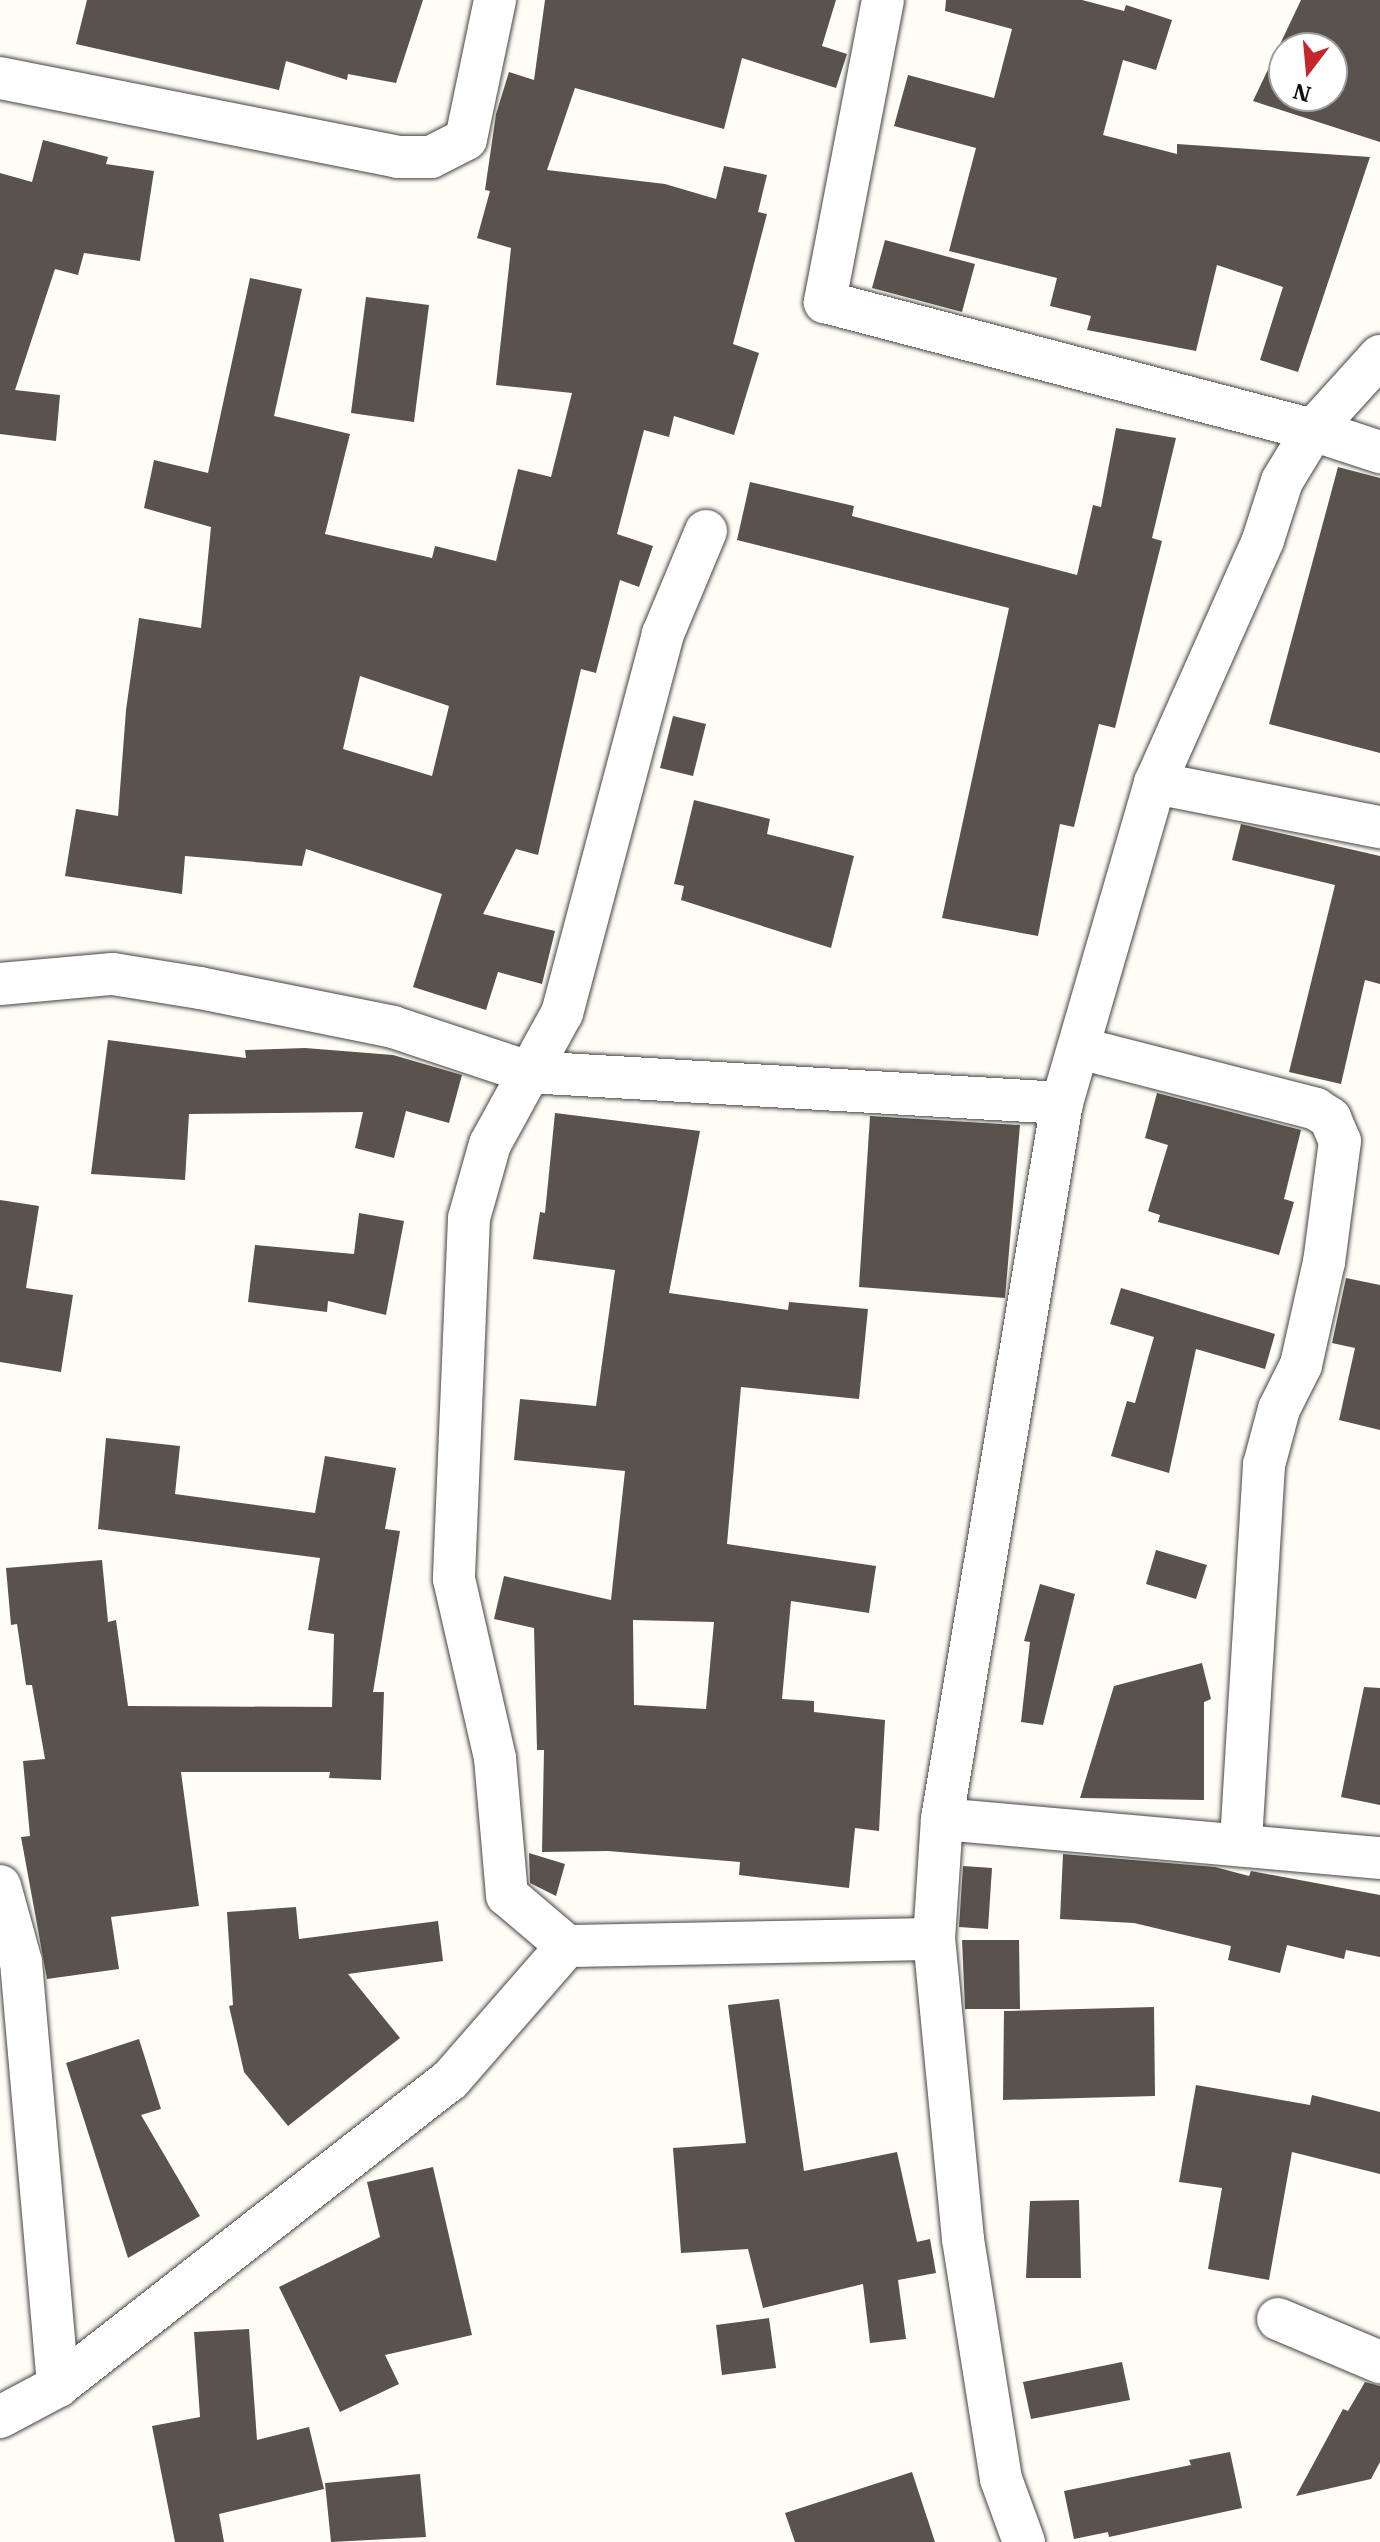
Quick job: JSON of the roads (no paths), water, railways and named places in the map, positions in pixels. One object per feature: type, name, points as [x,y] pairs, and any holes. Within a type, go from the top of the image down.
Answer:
[{"type":"street","points":[[0,78],[398,157],[431,157],[466,139],[495,0]]},
{"type":"street","points":[[883,0],[825,302],[1313,430],[1380,452]]},
{"type":"street","points":[[1024,2542],[1001,2479],[963,2239],[934,1939],[942,1819],[1062,1103],[1155,783],[1263,540],[1282,481],[1313,430],[1380,356]]},
{"type":"street","points":[[706,531],[663,634],[562,1013],[490,1144],[469,1218],[454,1579],[495,1758],[507,1895],[567,1946],[934,1939]]},
{"type":"street","points":[[1155,783],[1380,827]]},
{"type":"street","points":[[0,984],[113,974],[200,988],[393,1027],[528,1072],[1062,1103]]},
{"type":"street","points":[[1079,1048],[1316,1109],[1330,1118],[1340,1141],[1324,1262],[1301,1365],[1279,1409],[1264,1465],[1241,1845]]},
{"type":"street","points":[[942,1819],[1380,1858]]},
{"type":"street","points":[[0,1886],[21,1962],[58,2386]]},
{"type":"street","points":[[2,2414],[58,2386],[450,2080],[567,1946]]},
{"type":"street","points":[[1278,2319],[1380,2362]]}]
